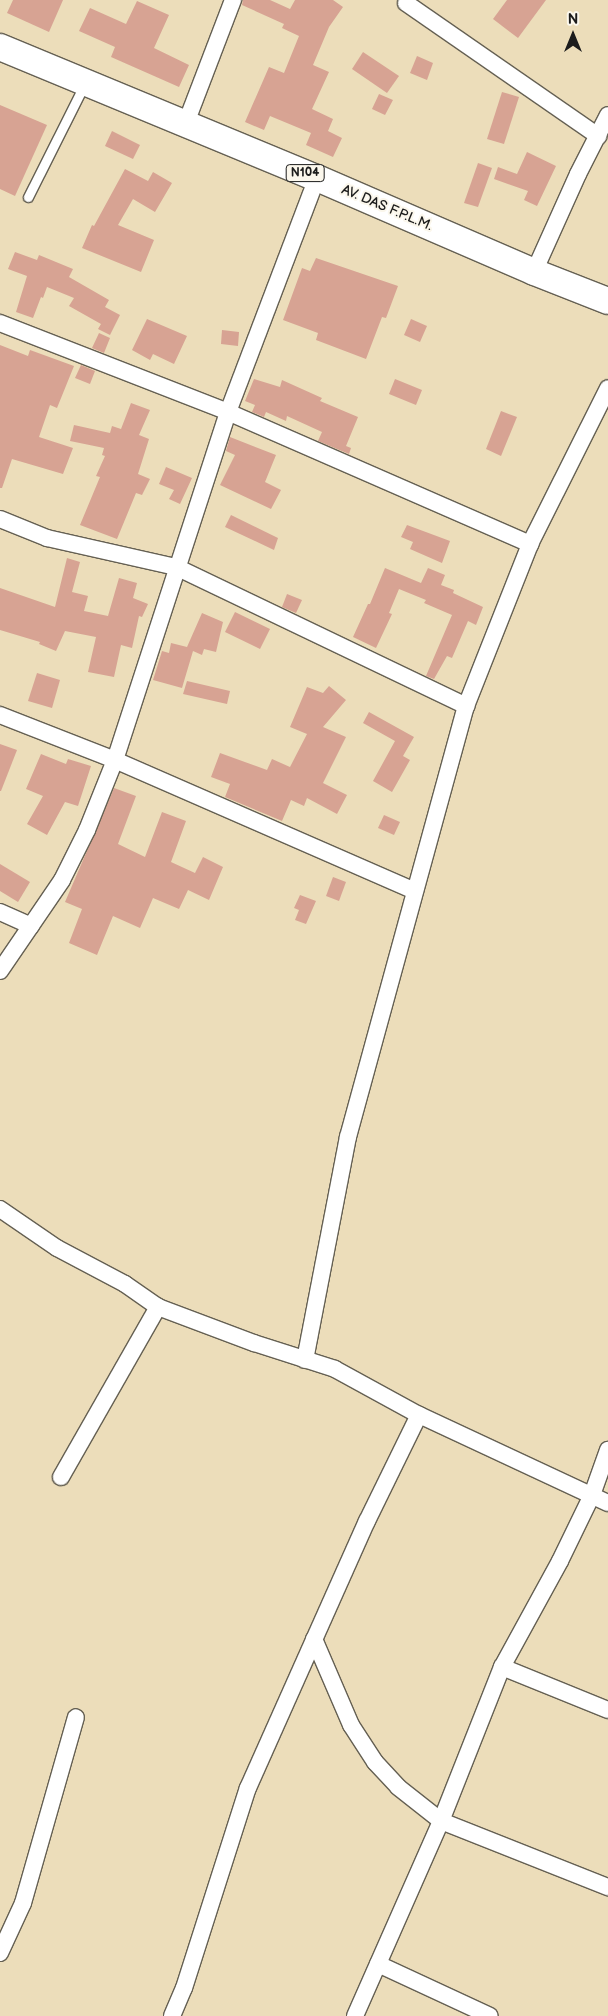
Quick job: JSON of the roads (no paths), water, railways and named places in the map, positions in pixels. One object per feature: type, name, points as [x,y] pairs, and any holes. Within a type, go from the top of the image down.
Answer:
[{"type":"main road","name":"AV. DAS F.P.L.M.","points":[[0,47],[86,81],[534,272],[608,301]]},
{"type":"street","points":[[186,124],[233,0]]},
{"type":"street","points":[[405,1],[598,136]]},
{"type":"street","points":[[534,272],[578,174],[608,116]]},
{"type":"street","points":[[0,970],[62,880],[87,830],[114,760],[228,412],[317,178]]},
{"type":"street","points":[[0,323],[228,412],[530,544]]},
{"type":"street","points":[[305,1360],[348,1137],[466,706],[530,544],[608,388]]},
{"type":"street","points":[[0,519],[47,538],[176,567],[466,706]]},
{"type":"street","points":[[0,714],[114,760],[415,891]]},
{"type":"street","points":[[0,912],[32,926]]},
{"type":"street","points":[[0,1209],[57,1248],[125,1284],[158,1307],[305,1360],[335,1368],[419,1415],[608,1503]]},
{"type":"street","points":[[61,1477],[158,1307]]},
{"type":"street","points":[[172,2016],[184,1988],[248,1788],[367,1521],[419,1415]]},
{"type":"street","points":[[354,2016],[441,1821],[502,1667],[560,1561],[592,1495],[608,1450]]},
{"type":"street","points":[[314,1639],[351,1725],[376,1762],[398,1787],[441,1821],[608,1887]]},
{"type":"street","points":[[502,1667],[608,1710]]},
{"type":"street","points":[[0,1953],[22,1904],[76,1717]]},
{"type":"street","points":[[378,1964],[490,2016]]},
{"type":"lane","points":[[28,197],[86,81]]}]
